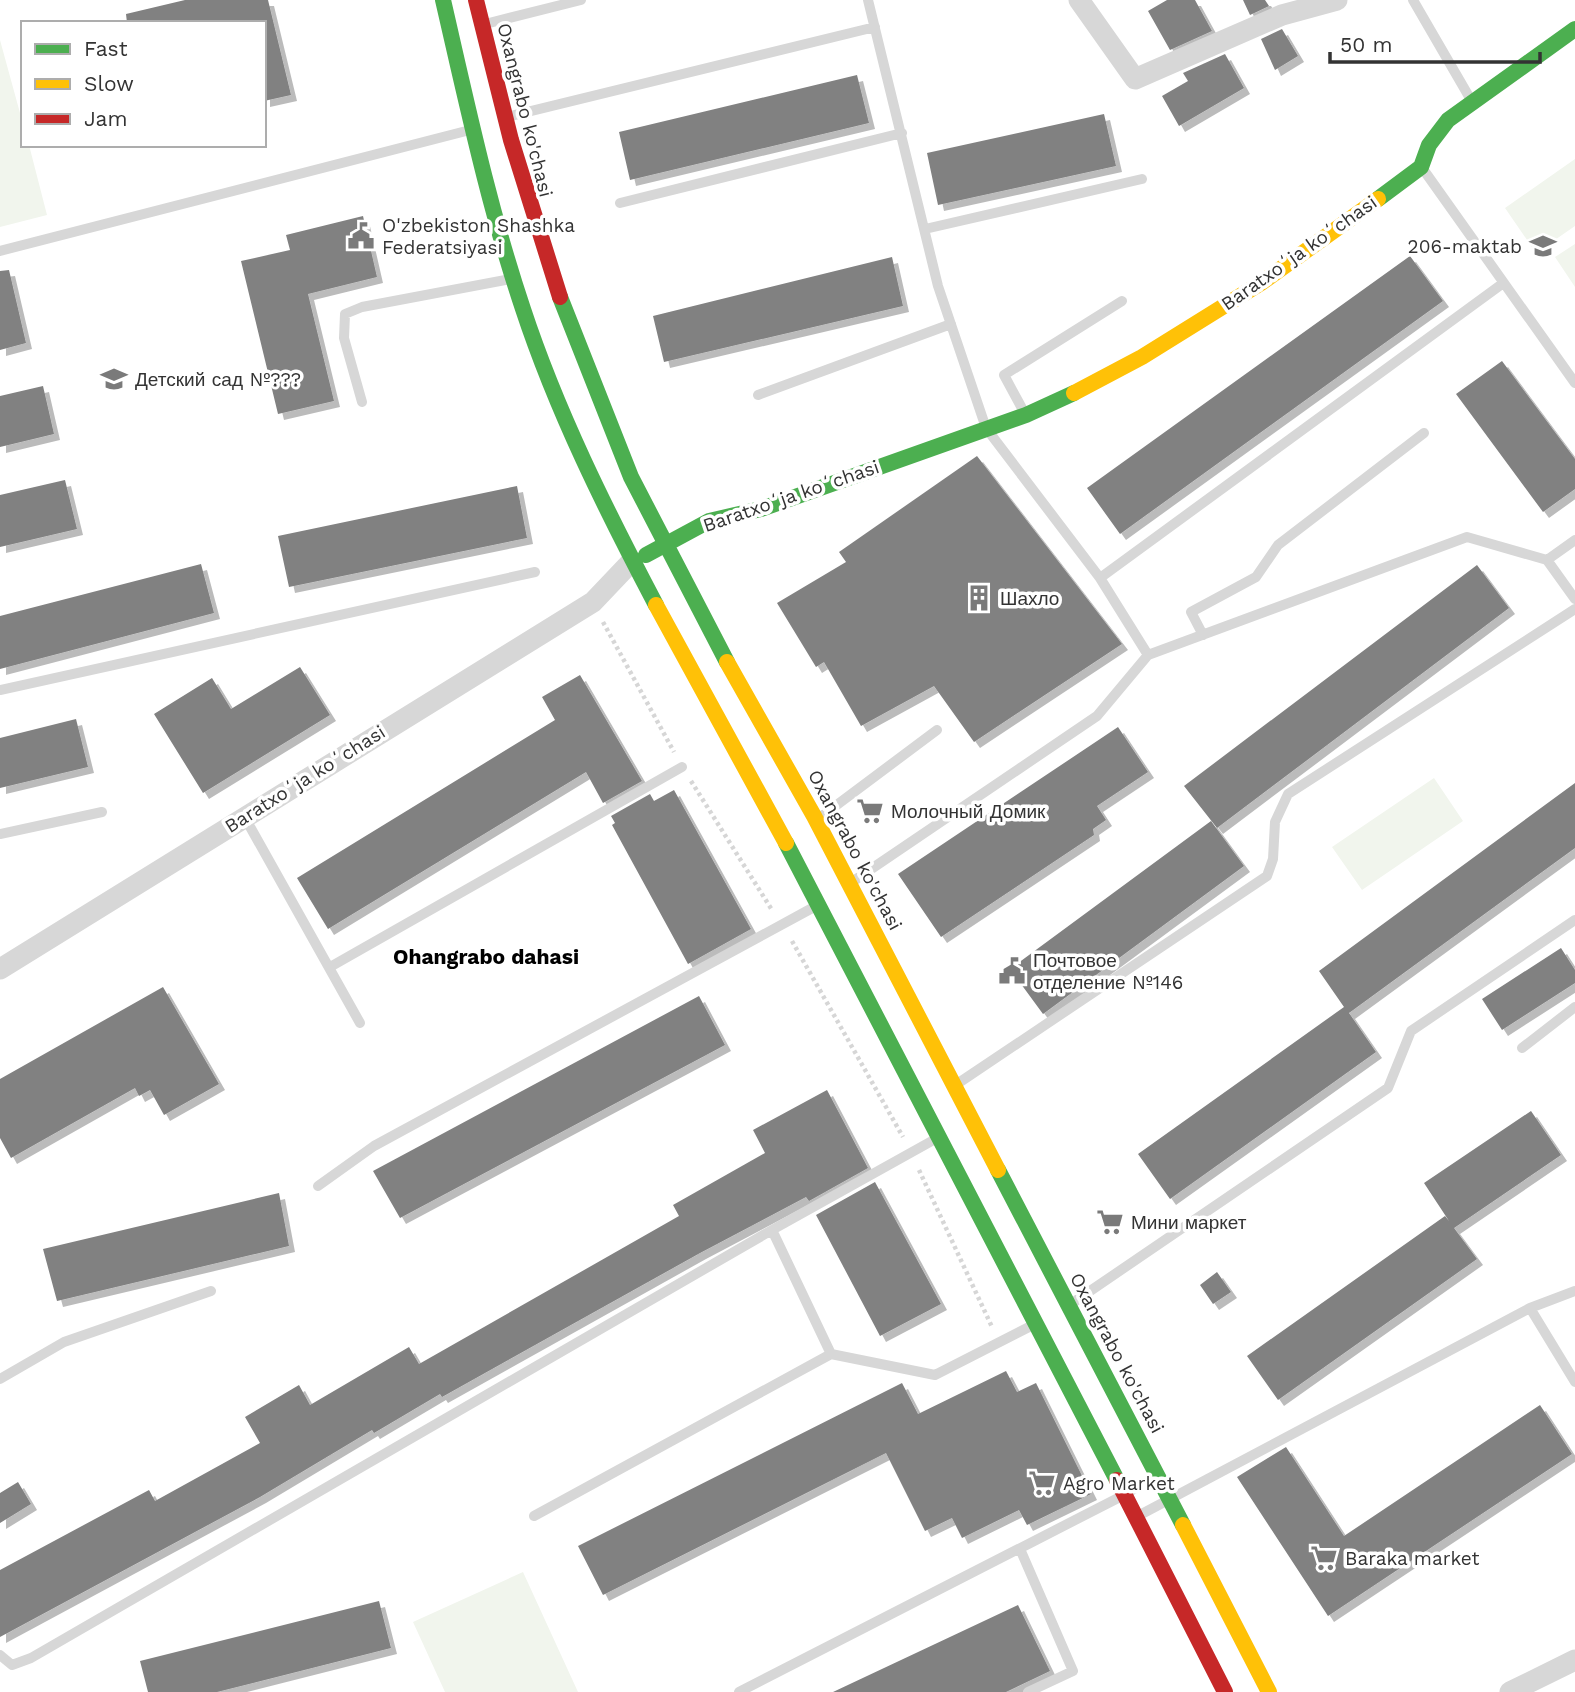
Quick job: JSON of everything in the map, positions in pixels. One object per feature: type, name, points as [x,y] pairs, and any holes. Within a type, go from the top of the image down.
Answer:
[{"type":"main road","name":"Oxangrabo ko'chasi","points":[[443,0],[473,129],[514,278],[538,351],[565,418],[631,562],[954,1086],[1269,1692]]},
{"type":"main road","name":"Oxangrabo ko'chasi","points":[[476,0],[503,118],[536,231],[578,351],[628,471],[664,545],[816,821],[834,894],[939,1137],[1225,1692]]},
{"type":"main road","name":"Baratxoʻja koʻchasi","points":[[631,562],[709,521],[761,509],[1026,415],[1107,376],[1228,303],[1421,167],[1429,145],[1442,128],[1575,29]]},
{"type":"street","points":[[1079,0],[1135,79],[1282,15],[1336,0]]},
{"type":"street","name":"Baratxoʻja koʻchasi","points":[[0,970],[244,816],[593,602],[631,562]]},
{"type":"street","points":[[1510,1692],[1575,1660]]},
{"type":"lane","points":[[482,25],[581,0]]},
{"type":"lane","points":[[868,0],[951,324],[986,428],[1100,578],[1148,654]]},
{"type":"lane","points":[[1413,0],[1473,103]]},
{"type":"lane","points":[[503,118],[875,27]]},
{"type":"lane","points":[[0,251],[473,129]]},
{"type":"lane","points":[[620,203],[902,133]]},
{"type":"lane","points":[[1421,167],[1575,383]]},
{"type":"lane","points":[[925,229],[1142,179]]},
{"type":"lane","points":[[362,402],[344,338],[345,314],[362,307],[514,278]]},
{"type":"lane","points":[[1100,578],[1502,284]]},
{"type":"lane","points":[[1026,415],[1004,375],[1122,301]]},
{"type":"lane","points":[[758,395],[951,324]]},
{"type":"lane","points":[[1203,635],[1191,612],[1256,577],[1278,545],[1424,433]]},
{"type":"lane","points":[[318,1186],[373,1146],[834,894],[1097,716],[1148,654],[1467,537],[1547,560],[1575,599]]},
{"type":"lane","points":[[1547,560],[1575,540]]},
{"type":"lane","points":[[0,690],[535,572]]},
{"type":"lane","points":[[954,1086],[1267,876],[1273,859],[1275,822],[1288,794],[1575,609]]},
{"type":"lane","points":[[816,821],[937,730]]},
{"type":"lane","points":[[330,967],[682,766]]},
{"type":"lane","points":[[0,834],[102,812]]},
{"type":"lane","points":[[244,816],[360,1023]]},
{"type":"lane","points":[[1069,1305],[1388,1088],[1411,1031],[1575,920]]},
{"type":"lane","points":[[1522,1048],[1575,1007]]},
{"type":"lane","points":[[0,1655],[12,1665],[30,1658],[772,1230],[939,1137]]},
{"type":"lane","points":[[772,1230],[831,1354]]},
{"type":"lane","points":[[0,1379],[64,1342],[211,1291]]},
{"type":"lane","points":[[1136,1517],[1530,1308],[1575,1291]]},
{"type":"lane","points":[[1530,1308],[1575,1382]]},
{"type":"lane","points":[[534,1516],[831,1354],[934,1375],[1036,1324]]},
{"type":"lane","points":[[739,1692],[1020,1549],[1157,1475]]},
{"type":"lane","points":[[1020,1549],[1073,1671],[1028,1692]]},
{"type":"path","points":[[593,602],[682,766],[822,992],[911,1153],[997,1338]]},
{"type":"shaded area","points":[[0,40],[21,117],[21,147],[30,147],[47,215],[0,227]]},
{"type":"shaded area","points":[[1575,159],[1575,226],[1536,253],[1505,208]]},
{"type":"shaded area","points":[[1575,244],[1575,287],[1555,257]]},
{"type":"shaded area","points":[[1434,778],[1463,821],[1362,890],[1332,847]]},
{"type":"shaded area","points":[[523,1572],[578,1692],[445,1692],[413,1622]]},
{"type":"building","points":[[185,0],[268,0],[291,95],[266,101],[266,21],[127,21],[126,14]]},
{"type":"building","points":[[1167,0],[1195,0],[1212,31],[1170,50],[1148,11]]},
{"type":"building","points":[[1243,0],[1265,0],[1269,6],[1250,15]]},
{"type":"building","points":[[1282,29],[1298,56],[1275,70],[1261,39]]},
{"type":"building","points":[[1225,54],[1244,88],[1179,126],[1162,96],[1188,81],[1183,73]]},
{"type":"building","points":[[857,75],[869,123],[630,180],[619,132]]},
{"type":"building","points":[[1104,114],[1116,166],[938,205],[927,153]]},
{"type":"building","points":[[363,216],[377,277],[308,294],[334,401],[278,414],[241,261],[290,250],[286,235]]},
{"type":"building","points":[[1410,256],[1443,301],[1120,534],[1087,488]]},
{"type":"building","points":[[892,257],[903,306],[664,362],[653,316]]},
{"type":"building","points":[[9,270],[26,343],[0,350],[0,271]]},
{"type":"building","points":[[1502,361],[1575,459],[1575,489],[1543,512],[1456,394]]},
{"type":"building","points":[[43,386],[54,434],[0,447],[0,396]]},
{"type":"building","name":"Шахло","points":[[977,456],[1122,644],[974,742],[934,686],[861,726],[824,662],[816,667],[777,603],[846,562],[839,552]]},
{"type":"building","points":[[65,480],[77,529],[0,547],[0,495]]},
{"type":"building","points":[[517,486],[527,538],[289,587],[278,536]]},
{"type":"building","points":[[201,564],[214,613],[0,669],[0,616]]},
{"type":"building","points":[[1477,565],[1509,608],[1217,828],[1184,786]]},
{"type":"building","points":[[300,667],[330,715],[203,793],[154,714],[212,678],[231,709]]},
{"type":"building","points":[[580,675],[642,781],[603,803],[586,772],[328,929],[297,878],[555,720],[542,697]]},
{"type":"building","points":[[76,719],[88,767],[0,788],[0,738]]},
{"type":"building","points":[[1118,727],[1148,772],[1097,806],[1106,820],[1093,829],[1094,835],[941,937],[898,874]]},
{"type":"building","points":[[1575,783],[1575,848],[1349,1013],[1376,1052],[1170,1199],[1138,1154],[1344,1007],[1319,971]]},
{"type":"building","points":[[674,790],[751,929],[688,964],[612,825],[615,823],[611,816],[650,794],[654,801]]},
{"type":"building","points":[[1211,821],[1244,866],[1043,1014],[1010,969]]},
{"type":"building","points":[[1561,948],[1575,970],[1575,983],[1502,1030],[1482,999]]},
{"type":"building","points":[[163,987],[219,1084],[164,1115],[150,1090],[139,1096],[135,1088],[11,1158],[0,1138],[0,1079]]},
{"type":"building","points":[[699,996],[725,1045],[400,1218],[373,1171]]},
{"type":"building","points":[[827,1090],[868,1168],[809,1201],[806,1197],[700,1253],[442,1397],[440,1394],[374,1433],[372,1430],[260,1497],[0,1637],[0,1570],[149,1490],[155,1501],[260,1443],[245,1417],[299,1385],[310,1405],[409,1347],[419,1364],[679,1216],[673,1205],[765,1153],[753,1130]]},
{"type":"building","points":[[1531,1111],[1561,1155],[1454,1228],[1477,1259],[1278,1400],[1247,1356],[1445,1216],[1449,1221],[1424,1183]]},
{"type":"building","points":[[875,1182],[941,1304],[880,1336],[816,1215]]},
{"type":"building","points":[[279,1193],[289,1246],[57,1301],[43,1249]]},
{"type":"building","points":[[1217,1272],[1231,1292],[1213,1304],[1200,1285]]},
{"type":"building","points":[[1006,1371],[1017,1392],[1036,1383],[1091,1494],[1027,1525],[1019,1510],[962,1538],[952,1518],[925,1531],[886,1453],[603,1595],[578,1546],[902,1383],[918,1414]]},
{"type":"building","points":[[1540,1405],[1572,1454],[1328,1616],[1237,1477],[1286,1447],[1344,1536]]},
{"type":"building","points":[[18,1482],[31,1504],[0,1523],[0,1493]]},
{"type":"building","points":[[379,1601],[391,1648],[217,1692],[148,1692],[140,1661]]},
{"type":"building","points":[[1018,1605],[1050,1671],[1006,1692],[833,1692]]},
{"type":"traffic: fast","points":[[443,0],[489,194],[536,347],[583,460],[656,605]]},
{"type":"traffic: fast","points":[[1378,199],[1421,167],[1429,145],[1448,120],[1575,29]]},
{"type":"traffic: fast","points":[[560,297],[631,477],[727,662]]},
{"type":"traffic: fast","points":[[646,555],[709,521],[761,509],[1026,415],[1074,393]]},
{"type":"traffic: fast","points":[[786,843],[1117,1480]]},
{"type":"traffic: fast","points":[[998,1170],[1183,1525]]},
{"type":"traffic: slow","points":[[1074,393],[1142,357],[1261,283],[1378,199]]},
{"type":"traffic: slow","points":[[656,605],[786,843]]},
{"type":"traffic: slow","points":[[727,662],[814,816],[998,1170]]},
{"type":"traffic: slow","points":[[1183,1525],[1269,1692]]},
{"type":"traffic: jam","points":[[476,0],[511,140],[560,297]]},
{"type":"traffic: jam","points":[[1117,1480],[1225,1692]]},
{"type":"place","name":"O'zbekiston Shashka Federatsiyasi","points":[[361,236]]},
{"type":"place","name":"206-maktab","points":[[1543,246]]},
{"type":"place","name":"Детский сад №???","points":[[114,379]]},
{"type":"place","name":"Шахло","points":[[979,598]]},
{"type":"place","name":"Молочный Домик","points":[[870,811]]},
{"type":"place","name":"Почтовое отделение №146","points":[[1012,971]]},
{"type":"place","name":"Мини маркет","points":[[1110,1222]]},
{"type":"place","name":"Agro Market","points":[[1042,1483]]},
{"type":"place","name":"Baraka market","points":[[1324,1558]]},
{"type":"district","name":"Ohangrabo dahasi","points":[[486,956]]}]
